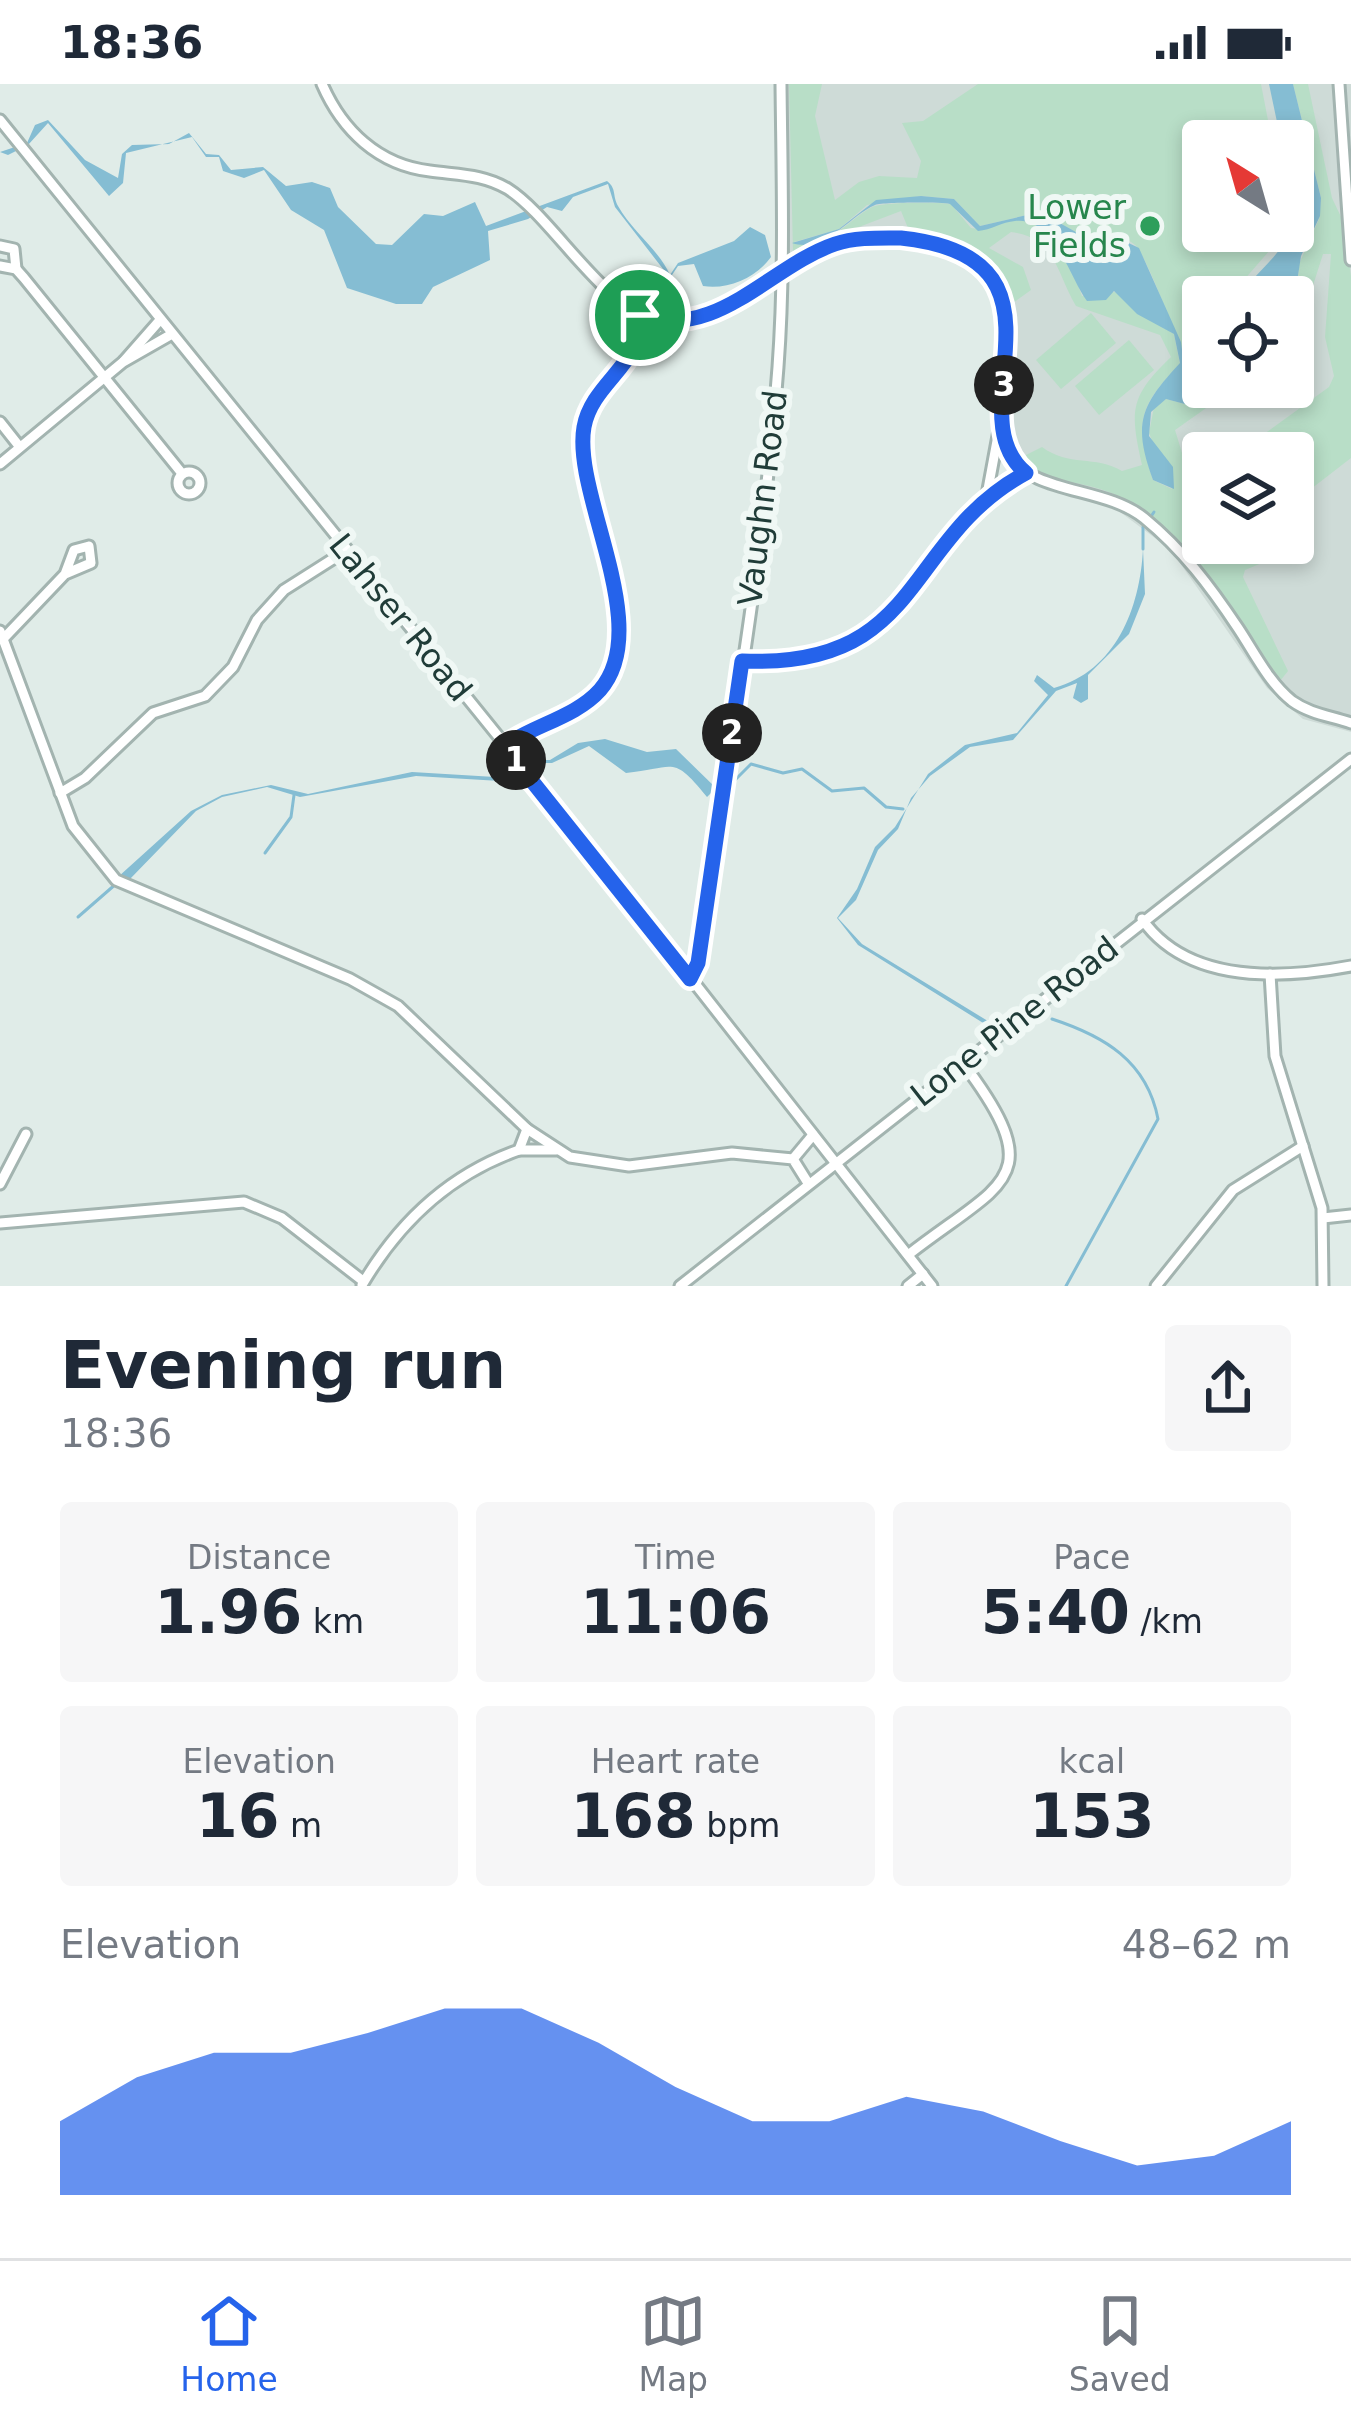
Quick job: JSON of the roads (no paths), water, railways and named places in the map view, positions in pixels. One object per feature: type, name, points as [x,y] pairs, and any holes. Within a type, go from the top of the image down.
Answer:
[{"type":"street","points":[[322,84],[345,124],[380,155],[424,171],[483,178],[510,190],[640,315],[668,322]]},
{"type":"street","name":"Vaughn Road","points":[[690,979],[698,963],[774,413],[783,274],[781,84]]},
{"type":"street","points":[[1339,84],[1351,260]]},
{"type":"street","name":"Lahser Road","points":[[0,120],[932,1286]]},
{"type":"street","points":[[504,746],[589,700],[612,668],[611,560],[583,435],[594,404],[641,340],[668,322],[721,308],[824,248],[861,238],[922,241],[969,261],[995,290],[1008,324],[999,430],[986,500]]},
{"type":"street","points":[[0,246],[14,249],[16,269],[180,471]]},
{"type":"street","points":[[0,266],[16,269]]},
{"type":"street","points":[[640,315],[641,340]]},
{"type":"street","points":[[124,362],[160,320]]},
{"type":"street","points":[[1,460],[124,362],[172,334]]},
{"type":"street","points":[[0,422],[19,446]]},
{"type":"street","points":[[999,430],[1009,455],[1026,473],[1101,493],[1137,512],[1194,566],[1286,695],[1313,712],[1351,724]]},
{"type":"street","points":[[742,661],[810,660],[859,640],[909,592],[986,500],[1026,473]]},
{"type":"street","points":[[60,793],[85,778],[153,713],[205,696],[233,667],[257,620],[284,590],[347,550]]},
{"type":"street","points":[[65,574],[2,635],[83,842],[116,880],[377,993],[424,1029],[526,1129],[558,1150]]},
{"type":"street","name":"Lone Pine Road","points":[[680,1286],[1351,759]]},
{"type":"street","points":[[1142,919],[1160,939],[1195,961],[1270,974],[1351,966]]},
{"type":"street","points":[[1270,974],[1274,1056],[1323,1218],[1323,1286]]},
{"type":"street","points":[[908,1255],[986,1198],[1008,1165],[1003,1118],[963,1064]]},
{"type":"street","points":[[519,1150],[526,1129]]},
{"type":"street","points":[[0,1184],[26,1134]]},
{"type":"street","points":[[793,1159],[813,1135]]},
{"type":"street","points":[[1156,1286],[1233,1190],[1303,1147]]},
{"type":"street","points":[[0,1223],[244,1202],[282,1218],[362,1284],[404,1226],[435,1196],[475,1168],[519,1150],[558,1150],[629,1166],[732,1153],[793,1159]]},
{"type":"street","points":[[793,1159],[808,1183]]},
{"type":"street","points":[[1323,1218],[1351,1215]]},
{"type":"street","points":[[908,1286],[923,1274]]},
{"type":"water","points":[[1269,84],[1293,84],[1302,120],[1277,120]]},
{"type":"water","points":[[48,120],[85,160],[118,178],[122,154],[132,145],[162,144],[126,153],[123,183],[109,196],[48,123],[28,145],[8,155],[0,152],[27,143],[35,125]]},
{"type":"water","points":[[189,133],[206,154],[219,155],[231,170],[263,167],[286,186],[312,182],[330,188],[338,207],[376,244],[392,245],[424,214],[443,216],[475,202],[486,226],[607,181],[624,215],[670,275],[678,263],[734,241],[750,227],[765,235],[771,257],[732,284],[703,286],[694,264],[678,266],[670,278],[615,207],[608,184],[573,197],[562,211],[547,207],[528,219],[488,231],[490,260],[433,287],[422,304],[396,304],[347,288],[324,230],[291,210],[264,170],[244,178],[223,171],[219,157],[206,157],[192,137],[174,141]]},
{"type":"water","points":[[1314,170],[1321,198],[1314,229]]},
{"type":"water","points":[[954,199],[980,226],[1040,212],[1083,236],[1116,237],[1139,248],[1181,342],[1182,403],[1166,399],[1151,412],[1149,436],[1173,467],[1174,489],[1153,480],[1142,429],[1149,403],[1180,363],[1174,334],[1137,314],[1114,291],[1106,300],[1087,301],[1059,250],[1029,222],[978,231],[950,204],[889,203],[865,210],[826,239],[792,243],[839,229],[876,200]]},
{"type":"water","points":[[1303,252],[1298,276],[1255,276],[1274,256]]},
{"type":"water","points":[[1143,549],[1145,594],[1129,634],[1088,675],[1088,699],[1081,703],[1073,698],[1077,683],[1056,691],[1013,740],[970,747],[918,789],[928,774],[965,745],[1017,733],[1048,695],[1034,681],[1037,675],[1054,688],[1076,680],[1109,652],[1137,593]]},
{"type":"water","points":[[605,739],[647,752],[676,749],[716,788],[707,797],[687,774],[672,767],[626,773],[589,746],[552,763],[528,763],[500,781],[416,776],[300,797],[267,787],[222,797],[196,811],[130,879],[118,877],[191,811],[222,795],[271,785],[308,794],[412,772],[495,777],[526,760],[550,760],[578,743]]},
{"type":"water","points":[[907,808],[898,829],[878,850],[856,900],[838,918],[862,944],[996,1026],[988,1026],[858,945],[837,918],[857,889],[875,847]]},
{"type":"waterway","points":[[1143,527],[1143,549]]},
{"type":"waterway","points":[[732,783],[751,764],[783,773],[802,769],[832,791],[864,788],[886,807],[903,809]]},
{"type":"waterway","points":[[265,853],[291,817],[294,795]]},
{"type":"waterway","points":[[78,917],[117,883]]},
{"type":"waterway","points":[[1052,1019],[1105,1043],[1133,1066],[1158,1119],[1066,1286]]},
{"type":"place","name":"Lower Fields","points":[[1150,226]]}]
